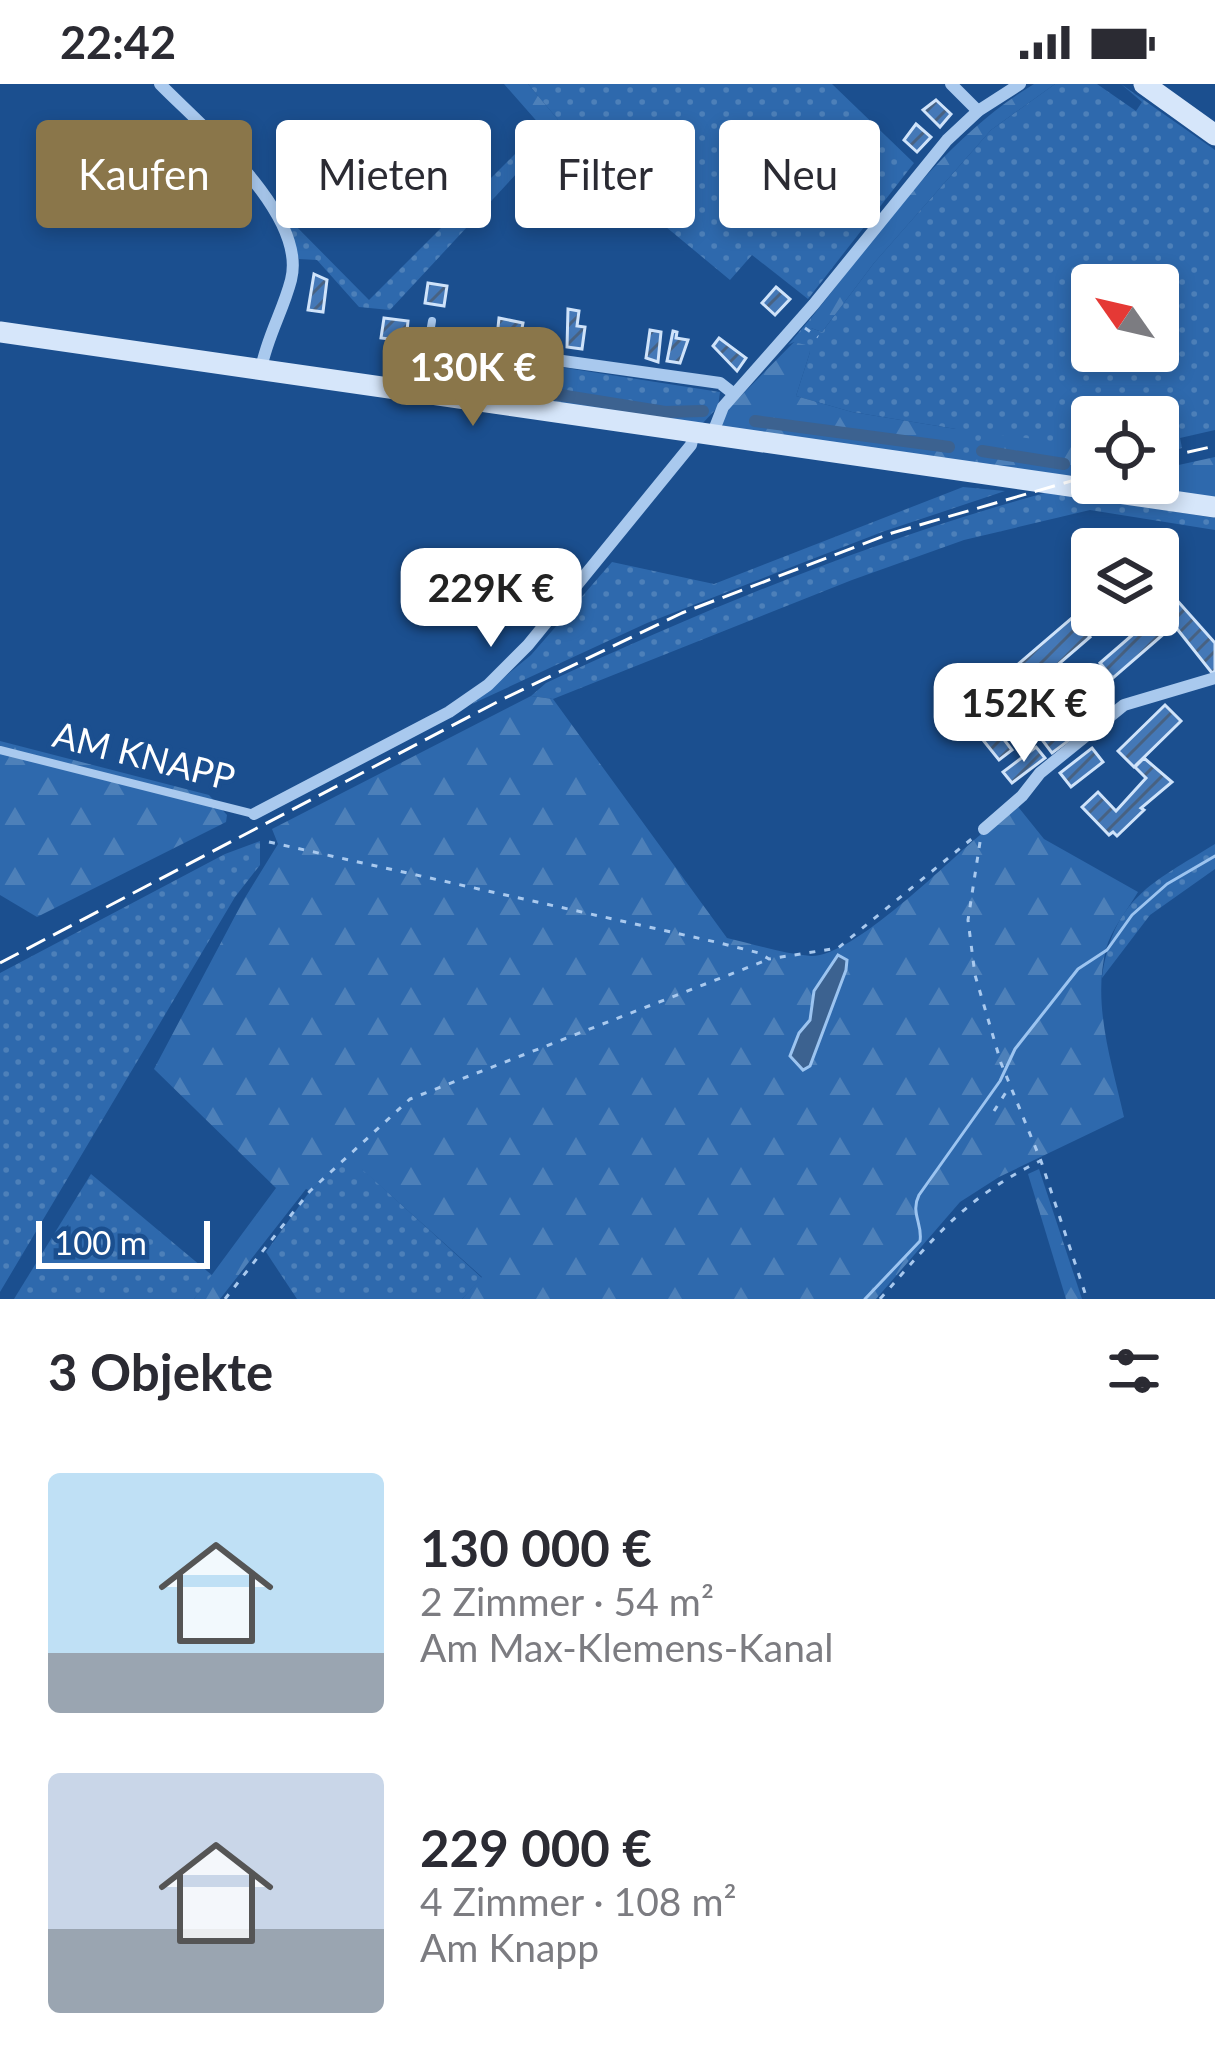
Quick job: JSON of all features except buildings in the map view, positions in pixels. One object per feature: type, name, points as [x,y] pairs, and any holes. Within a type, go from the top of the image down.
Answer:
[{"type":"main road","points":[[1144,84],[1215,135]]},
{"type":"main road","points":[[0,332],[421,389],[1215,507]]},
{"type":"street","points":[[160,84],[264,190],[282,226],[293,277],[261,369]]},
{"type":"street","points":[[951,84],[978,111]]},
{"type":"street","name":"AM KNAPP","points":[[254,814],[449,712],[488,685],[529,645],[947,140],[978,111],[1020,84]]},
{"type":"street","points":[[478,349],[720,383],[734,394]]},
{"type":"street","points":[[984,829],[1022,796],[1040,772],[1124,705],[1215,678]]},
{"type":"lane","points":[[421,389],[432,321]]},
{"type":"lane","name":"AM KNAPP","points":[[0,750],[254,814]]},
{"type":"path","points":[[225,1299],[310,1191],[410,1100],[769,959],[838,948],[984,829]]},
{"type":"path","points":[[984,829],[968,920],[975,975],[1000,1064],[1042,1161],[1087,1299]]},
{"type":"path","points":[[269,842],[759,952],[769,959]]},
{"type":"path","points":[[994,1112],[1010,1082]]},
{"type":"path","points":[[880,1299],[957,1212],[1000,1181],[1042,1161]]},
{"type":"green space","points":[[504,84],[528,84],[558,120],[536,120]]},
{"type":"green space","points":[[528,84],[832,84],[869,120],[719,120],[719,228],[863,228],[808,299],[752,255],[730,280],[667,228],[695,228],[695,120],[558,120]]},
{"type":"green space","points":[[1034,84],[1055,84],[991,130],[874,263],[822,332],[811,328],[811,318],[940,161],[1000,107]]},
{"type":"green space","points":[[1055,84],[1097,84],[1136,111],[1142,102],[1121,84],[1215,150],[1215,430],[1180,438],[1179,449],[1179,396],[1071,396],[1071,444],[979,464],[933,459],[956,429],[852,412],[796,396],[810,352],[794,342],[788,345],[811,318],[811,328],[822,332],[874,263],[991,130]]},
{"type":"green space","points":[[880,130],[914,163],[880,207]]},
{"type":"green space","points":[[515,154],[515,175],[491,201],[491,178]]},
{"type":"green space","points":[[289,228],[298,228],[369,300],[441,228],[466,228],[390,310],[359,307],[317,260],[299,259]]},
{"type":"green space","points":[[794,342],[806,345],[810,352],[796,396],[852,412],[956,429],[961,443],[954,455],[942,459],[723,427],[730,407]]},
{"type":"green space","points":[[476,354],[720,392],[718,407],[700,426],[453,390],[468,358]]},
{"type":"green space","points":[[984,433],[1071,443],[1071,475],[1055,479],[979,464],[974,451]]},
{"type":"green space","points":[[1215,457],[1215,498],[1179,493],[1179,465]]},
{"type":"green space","points":[[963,487],[1005,491],[882,532],[647,623],[472,704],[531,655],[612,562],[714,584]]},
{"type":"green space","points":[[1048,492],[1071,496],[1071,504],[1125,504],[1215,518],[1215,530],[1090,510],[964,540],[553,699],[531,696],[546,683],[730,602]]},
{"type":"green space","points":[[531,696],[553,699],[727,938],[779,951],[811,956],[850,942],[980,835],[1011,798],[1044,839],[1138,892],[1112,934],[1102,970],[1105,1034],[1124,1117],[999,1177],[960,1202],[876,1299],[462,1299],[482,1277],[348,1157],[310,1191],[306,1189],[220,1299],[194,1299],[276,1188],[154,1069],[278,844],[272,829]]},
{"type":"green space","points":[[0,741],[209,795],[227,815],[226,822],[37,917],[0,895]]},
{"type":"green space","points":[[260,841],[260,865],[235,897],[0,1292],[0,973],[225,854]]},
{"type":"green space","points":[[1215,844],[1215,869],[1150,915],[1102,978],[1107,951],[1126,911],[1154,882]]},
{"type":"green space","points":[[348,1156],[482,1278],[462,1299],[297,1299],[266,1252],[310,1191]]},
{"type":"green space","points":[[1039,1169],[1082,1299],[1066,1299],[1028,1174]]},
{"type":"green space","points":[[91,1174],[213,1276],[194,1299],[14,1299]]},
{"type":"shaded area","points":[[838,955],[847,960],[846,970],[810,1066],[803,1070],[790,1056],[810,1020],[814,991]]},
{"type":"waterway","points":[[467,380],[665,412],[703,411]]},
{"type":"waterway","points":[[755,421],[949,447]]},
{"type":"waterway","points":[[982,451],[1064,464]]},
{"type":"waterway","points":[[865,1299],[920,1241],[919,1195],[1000,1081],[1015,1049],[1078,969],[1107,950],[1132,915],[1167,884],[1215,856]]},
{"type":"railway","points":[[1179,454],[1215,446]]},
{"type":"railway","points":[[0,963],[501,700],[682,613],[892,533],[1071,481]]}]
